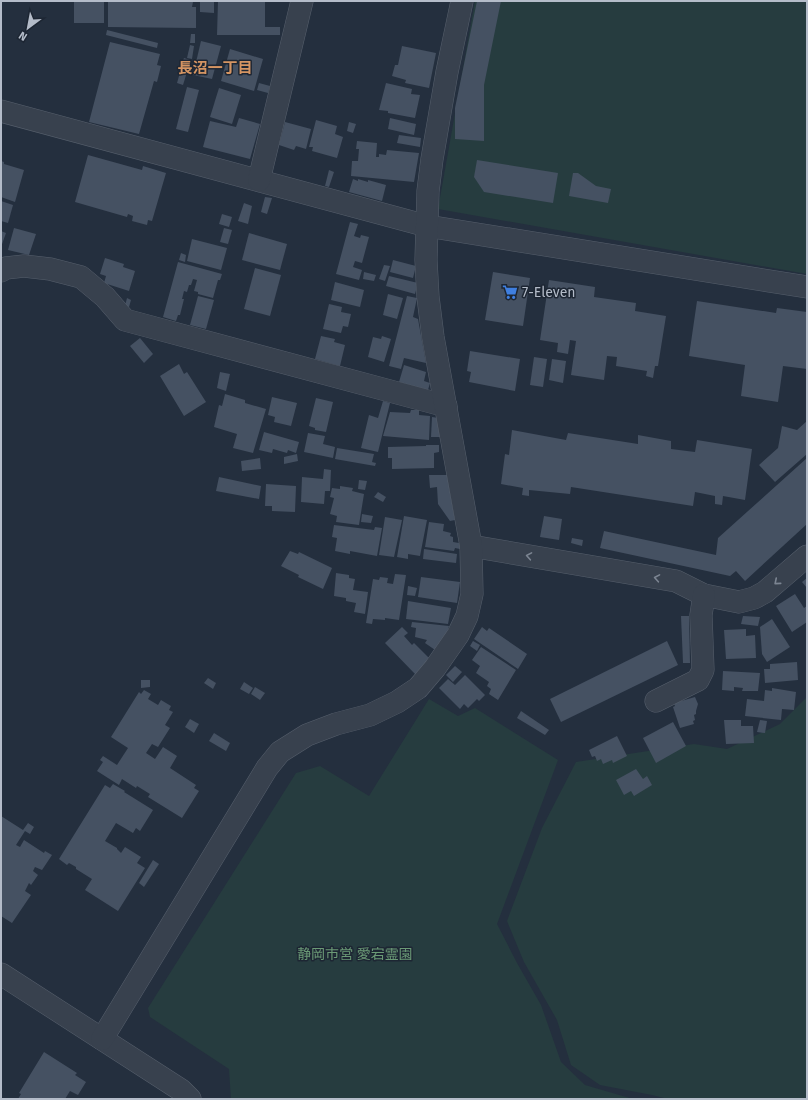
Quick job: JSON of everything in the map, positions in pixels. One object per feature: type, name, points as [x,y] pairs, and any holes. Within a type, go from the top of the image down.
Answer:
[{"type":"street","points":[[259,180],[302,1]]},
{"type":"street","points":[[102,1039],[267,768],[280,752],[307,735],[336,724],[370,715],[398,702],[418,688],[435,668],[458,635],[466,616],[472,594],[471,546],[433,337],[428,298],[426,260],[428,191],[447,72],[462,1]]},
{"type":"street","points":[[1,111],[427,226],[807,287]]},
{"type":"street","points":[[1,271],[6,268],[24,266],[50,269],[81,277],[105,297],[125,320],[446,406]]},
{"type":"street","points":[[471,546],[676,581],[704,595],[739,602],[754,598],[765,592],[807,556]]},
{"type":"street","points":[[656,700],[698,680],[703,670],[701,615],[704,595]]},
{"type":"street","points":[[1,974],[181,1090],[190,1099]]},
{"type":"green space","points":[[475,1],[807,1],[807,274],[438,209]]},
{"type":"green space","points":[[807,697],[807,1099],[668,1099],[600,1085],[571,1065],[557,1020],[524,962],[507,921],[542,828],[576,762],[694,744],[727,749],[780,724]]},
{"type":"green space","name":"静岡市営 愛宕霊園","points":[[429,699],[458,716],[475,708],[558,760],[497,924],[541,1005],[561,1062],[585,1085],[633,1099],[231,1099],[229,1069],[150,1017],[148,1008],[296,773],[320,766],[369,796]]},
{"type":"building","points":[[74,1],[104,1],[104,23],[74,23]]},
{"type":"building","points":[[200,1],[214,1],[214,13],[200,12]]},
{"type":"building","points":[[218,1],[265,1],[265,27],[280,27],[280,35],[217,35]]},
{"type":"building","points":[[477,1],[501,1],[484,85],[484,141],[455,139],[455,108]]},
{"type":"building","points":[[108,2],[193,2],[192,7],[196,7],[196,28],[108,27]]},
{"type":"building","points":[[107,30],[158,43],[157,48],[106,35]]},
{"type":"building","points":[[191,34],[195,34],[195,43],[190,43]]},
{"type":"building","points":[[201,41],[221,46],[212,79],[193,75]]},
{"type":"building","points":[[110,42],[160,54],[157,65],[161,66],[157,82],[154,81],[139,134],[89,122]]},
{"type":"building","points":[[190,45],[194,46],[192,59],[187,58]]},
{"type":"building","points":[[402,46],[436,53],[429,88],[405,83],[406,80],[392,76],[395,65],[398,65]]},
{"type":"building","points":[[230,49],[263,59],[254,91],[221,81]]},
{"type":"building","points":[[184,58],[190,60],[188,68],[181,66]]},
{"type":"building","points":[[181,69],[187,72],[183,85],[177,83]]},
{"type":"building","points":[[259,83],[270,86],[268,93],[257,90]]},
{"type":"building","points":[[386,83],[412,89],[411,94],[420,95],[415,118],[379,110]]},
{"type":"building","points":[[187,87],[199,90],[188,132],[176,129]]},
{"type":"building","points":[[219,88],[241,95],[232,124],[210,117]]},
{"type":"building","points":[[239,118],[260,124],[250,159],[203,147],[210,121],[236,127]]},
{"type":"building","points":[[390,118],[416,124],[414,135],[388,129]]},
{"type":"building","points":[[316,120],[337,126],[335,134],[343,137],[337,158],[312,151],[313,147],[309,147]]},
{"type":"building","points":[[285,122],[311,129],[306,149],[296,146],[294,150],[279,145]]},
{"type":"building","points":[[349,122],[356,124],[353,133],[347,131]]},
{"type":"building","points":[[399,135],[421,138],[420,147],[397,143]]},
{"type":"building","points":[[357,141],[377,143],[376,157],[379,157],[379,154],[386,155],[387,150],[419,153],[414,182],[351,176],[352,161],[358,161],[359,149],[356,149]]},
{"type":"building","points":[[88,155],[142,170],[143,166],[166,173],[152,221],[148,220],[147,225],[132,221],[133,216],[128,214],[127,217],[75,202]]},
{"type":"building","points":[[477,160],[558,173],[553,203],[484,192],[474,177]]},
{"type":"building","points":[[1,161],[4,162],[4,164],[24,170],[15,202],[1,197]]},
{"type":"building","points":[[329,170],[334,172],[329,187],[325,186]]},
{"type":"building","points":[[573,173],[578,173],[596,186],[611,189],[608,203],[569,196]]},
{"type":"building","points":[[353,179],[368,182],[368,180],[386,185],[382,201],[349,192]]},
{"type":"building","points":[[265,197],[272,198],[267,214],[261,212]]},
{"type":"building","points":[[1,201],[13,205],[8,223],[1,221]]},
{"type":"building","points":[[244,203],[252,206],[248,224],[238,221]]},
{"type":"building","points":[[222,214],[232,217],[229,227],[219,224]]},
{"type":"building","points":[[350,222],[358,224],[354,236],[360,238],[361,235],[369,237],[362,263],[355,261],[353,267],[362,270],[359,280],[336,274]]},
{"type":"building","points":[[14,228],[36,234],[29,255],[8,250]]},
{"type":"building","points":[[224,228],[232,230],[228,244],[220,242]]},
{"type":"building","points":[[1,231],[6,233],[1,247]]},
{"type":"building","points":[[249,233],[287,244],[280,270],[242,260]]},
{"type":"building","points":[[192,239],[227,248],[221,270],[187,261]]},
{"type":"building","points":[[181,253],[186,255],[185,262],[179,260]]},
{"type":"building","points":[[105,258],[124,264],[123,267],[135,271],[129,291],[104,283],[106,276],[100,274]]},
{"type":"building","points":[[393,260],[416,266],[413,278],[390,272]]},
{"type":"building","points":[[178,262],[222,274],[220,280],[218,280],[213,298],[198,294],[198,292],[194,291],[197,280],[193,279],[187,292],[184,291],[182,299],[184,299],[180,315],[178,315],[176,321],[163,317]]},
{"type":"building","points":[[384,265],[390,266],[385,281],[379,279]]},
{"type":"building","points":[[255,268],[281,275],[270,316],[244,309]]},
{"type":"building","points":[[364,272],[376,275],[374,281],[363,279]]},
{"type":"building","points":[[493,272],[530,278],[523,326],[485,320]]},
{"type":"building","points":[[389,276],[418,283],[415,294],[386,286]]},
{"type":"building","points":[[549,280],[595,287],[594,297],[636,303],[635,311],[666,316],[658,366],[655,366],[653,378],[646,376],[647,371],[616,366],[617,357],[607,356],[604,380],[571,375],[576,341],[570,340],[568,354],[557,352],[558,343],[540,340]]},
{"type":"building","points":[[335,282],[364,290],[360,307],[331,300]]},
{"type":"building","points":[[388,294],[403,298],[397,319],[383,315]]},
{"type":"building","points":[[198,296],[214,300],[206,329],[190,325]]},
{"type":"building","points":[[407,296],[417,298],[413,317],[418,319],[426,363],[404,358],[401,369],[389,366]]},
{"type":"building","points":[[127,298],[131,300],[129,307],[125,306]]},
{"type":"building","points":[[697,301],[776,313],[777,308],[807,312],[807,369],[783,366],[778,402],[741,396],[745,365],[689,356]]},
{"type":"building","points":[[329,304],[342,307],[341,312],[351,314],[348,327],[343,326],[341,333],[323,329]]},
{"type":"building","points":[[321,336],[335,339],[334,342],[345,345],[340,366],[315,359]]},
{"type":"building","points":[[382,336],[391,339],[384,362],[368,357],[373,337],[381,339]]},
{"type":"building","points":[[140,338],[153,354],[144,363],[130,346]]},
{"type":"building","points":[[470,351],[520,359],[515,391],[469,382],[471,372],[467,371]]},
{"type":"building","points":[[534,357],[547,359],[543,387],[530,385]]},
{"type":"building","points":[[552,359],[566,361],[563,383],[549,380]]},
{"type":"building","points":[[179,364],[184,374],[187,372],[206,402],[184,416],[160,376]]},
{"type":"building","points":[[404,365],[426,372],[424,381],[430,383],[428,390],[399,382]]},
{"type":"building","points":[[220,372],[230,374],[226,391],[217,388]]},
{"type":"building","points":[[225,394],[245,400],[245,403],[266,409],[253,453],[233,448],[237,434],[214,427],[219,405],[222,406]]},
{"type":"building","points":[[272,397],[297,403],[291,426],[274,422],[275,417],[268,415]]},
{"type":"building","points":[[316,398],[333,402],[326,432],[315,430],[315,428],[309,426]]},
{"type":"building","points":[[383,401],[390,403],[378,452],[361,448],[369,415],[378,418]]},
{"type":"building","points":[[411,410],[419,410],[419,415],[430,416],[429,440],[383,436],[390,412],[410,413]]},
{"type":"building","points":[[432,417],[439,418],[442,437],[431,437]]},
{"type":"building","points":[[807,421],[807,454],[775,482],[759,465],[778,448],[782,426],[797,430]]},
{"type":"building","points":[[512,430],[566,440],[568,433],[638,444],[638,435],[671,441],[671,449],[695,452],[697,440],[752,449],[745,500],[723,496],[722,505],[715,504],[715,496],[695,492],[693,506],[571,487],[570,494],[529,490],[529,496],[522,495],[523,488],[501,484],[505,454],[509,455]]},
{"type":"building","points":[[264,432],[299,442],[296,453],[288,450],[287,453],[273,449],[272,453],[259,450]]},
{"type":"building","points":[[308,433],[325,436],[323,444],[335,447],[333,458],[304,452]]},
{"type":"building","points":[[439,445],[439,452],[434,453],[434,468],[392,469],[392,458],[388,458],[388,447]]},
{"type":"building","points":[[337,448],[374,454],[372,462],[376,463],[375,466],[335,459]]},
{"type":"building","points":[[297,454],[298,461],[284,464],[284,457]]},
{"type":"building","points":[[260,458],[261,469],[242,471],[241,461]]},
{"type":"building","points":[[807,458],[807,524],[745,581],[736,571],[730,576],[600,548],[604,531],[716,555],[718,538]]},
{"type":"building","points":[[324,469],[331,470],[330,491],[325,491],[324,504],[301,502],[302,477],[323,479]]},
{"type":"building","points":[[429,475],[447,475],[455,520],[450,521],[438,504],[437,487],[430,488]]},
{"type":"building","points":[[219,477],[261,486],[259,499],[216,491]]},
{"type":"building","points":[[359,480],[367,481],[365,490],[358,489]]},
{"type":"building","points":[[266,484],[296,486],[295,512],[272,511],[272,506],[265,506]]},
{"type":"building","points":[[340,486],[353,488],[352,491],[364,494],[359,525],[336,522],[337,516],[330,514],[334,498],[330,497],[332,488],[340,489]]},
{"type":"building","points":[[378,492],[386,497],[383,502],[374,497]]},
{"type":"building","points":[[362,514],[373,516],[371,523],[361,522]]},
{"type":"building","points":[[404,516],[427,520],[420,556],[408,554],[408,559],[397,557]]},
{"type":"building","points":[[544,516],[562,519],[559,540],[540,537]]},
{"type":"building","points":[[385,517],[402,520],[394,557],[379,555]]},
{"type":"building","points":[[429,522],[444,524],[443,531],[451,533],[450,536],[453,537],[453,542],[459,543],[460,549],[455,548],[454,551],[425,547]]},
{"type":"building","points":[[334,525],[374,530],[375,527],[382,528],[377,556],[350,551],[350,554],[335,551],[337,538],[332,537]]},
{"type":"building","points":[[572,538],[583,540],[582,546],[571,543]]},
{"type":"building","points":[[424,549],[457,554],[456,563],[423,559]]},
{"type":"building","points":[[290,551],[298,554],[299,552],[332,568],[323,589],[298,577],[299,575],[281,566]]},
{"type":"building","points":[[336,573],[349,575],[349,578],[355,579],[353,590],[368,592],[365,614],[354,612],[356,603],[346,601],[346,598],[334,596]]},
{"type":"building","points":[[395,574],[406,575],[399,620],[385,618],[385,620],[373,619],[372,624],[366,623],[373,579],[379,580],[380,577],[388,578],[387,583],[393,584]]},
{"type":"building","points":[[421,577],[460,582],[457,603],[418,597]]},
{"type":"building","points":[[807,578],[807,588],[802,582]]},
{"type":"building","points":[[408,586],[417,588],[415,596],[407,595]]},
{"type":"building","points":[[795,594],[804,608],[807,606],[807,622],[792,632],[776,606]]},
{"type":"building","points":[[408,601],[451,608],[448,624],[406,619]]},
{"type":"building","points":[[681,616],[689,616],[690,663],[683,663]]},
{"type":"building","points":[[743,616],[760,617],[758,626],[741,624]]},
{"type":"building","points":[[772,619],[790,647],[767,662],[762,654],[760,627]]},
{"type":"building","points":[[412,622],[449,626],[444,643],[438,652],[425,643],[427,640],[415,637],[416,628],[411,627]]},
{"type":"building","points":[[402,627],[408,633],[404,636],[412,645],[414,643],[431,660],[416,675],[385,643]]},
{"type":"building","points":[[482,627],[487,631],[489,628],[527,654],[518,669],[474,639]]},
{"type":"building","points":[[746,629],[746,636],[755,635],[756,658],[726,659],[724,630]]},
{"type":"building","points":[[473,641],[480,645],[477,651],[470,646]]},
{"type":"building","points":[[667,641],[678,665],[561,722],[550,699]]},
{"type":"building","points":[[481,647],[516,670],[498,700],[489,694],[491,689],[487,686],[489,682],[476,673],[480,666],[472,660]]},
{"type":"building","points":[[797,662],[798,680],[765,683],[764,669],[770,669],[770,664]]},
{"type":"building","points":[[455,666],[462,672],[453,682],[446,675]]},
{"type":"building","points":[[723,671],[760,673],[758,691],[742,691],[743,688],[734,687],[734,691],[722,690]]},
{"type":"building","points":[[465,675],[485,695],[479,701],[477,699],[468,708],[464,704],[460,709],[439,688],[448,679],[455,685]]},
{"type":"building","points":[[208,678],[216,683],[213,689],[204,683]]},
{"type":"building","points":[[141,680],[150,680],[150,687],[141,688]]},
{"type":"building","points":[[244,682],[253,688],[249,694],[240,689]]},
{"type":"building","points":[[255,687],[265,693],[260,700],[251,694]]},
{"type":"building","points":[[772,688],[796,692],[794,710],[782,709],[781,720],[745,716],[747,699],[764,701],[765,690],[772,691]]},
{"type":"building","points":[[144,690],[151,694],[148,699],[158,705],[161,700],[171,706],[169,710],[173,712],[165,725],[170,728],[158,747],[152,744],[146,753],[155,759],[163,747],[177,756],[170,768],[196,785],[194,788],[199,791],[182,818],[148,797],[150,794],[137,786],[136,788],[122,779],[119,785],[97,771],[103,762],[100,760],[103,756],[117,765],[128,748],[111,737],[139,692],[141,694]]},
{"type":"building","points":[[695,697],[698,704],[696,714],[694,715],[694,724],[680,728],[673,707],[675,706],[674,703]]},
{"type":"building","points":[[521,711],[549,730],[545,735],[517,718]]},
{"type":"building","points":[[190,719],[199,724],[194,733],[185,727]]},
{"type":"building","points":[[724,720],[741,720],[741,726],[753,726],[754,743],[726,744]]},
{"type":"building","points":[[760,720],[767,721],[765,733],[757,732]]},
{"type":"building","points":[[673,722],[686,746],[656,763],[643,738]]},
{"type":"building","points":[[214,733],[230,743],[226,751],[209,741]]},
{"type":"building","points":[[617,736],[627,756],[613,763],[612,760],[603,764],[601,759],[597,761],[595,756],[592,757],[589,750]]},
{"type":"building","points":[[636,769],[643,779],[647,776],[652,785],[634,796],[631,791],[624,795],[616,780]]},
{"type":"building","points":[[113,784],[153,810],[140,831],[136,828],[133,833],[116,823],[105,841],[117,848],[121,853],[125,847],[141,857],[137,863],[145,868],[118,911],[85,890],[92,879],[76,869],[76,867],[69,863],[67,865],[59,859],[105,785],[110,788]]},
{"type":"building","points":[[1,816],[23,830],[28,823],[34,827],[30,834],[25,831],[16,845],[20,847],[24,840],[44,853],[45,851],[52,855],[42,870],[35,867],[33,871],[38,875],[31,885],[29,883],[25,891],[31,895],[12,923],[1,916]]},
{"type":"building","points":[[153,860],[159,864],[144,887],[139,883]]},
{"type":"building","points":[[44,1052],[77,1073],[75,1075],[86,1082],[78,1095],[70,1091],[65,1099],[18,1099],[21,1094],[19,1093]]},
{"type":"place","name":"7-Eleven","points":[[510,292]]},
{"type":"district","name":"長沼一丁目","points":[[215,68]]}]
